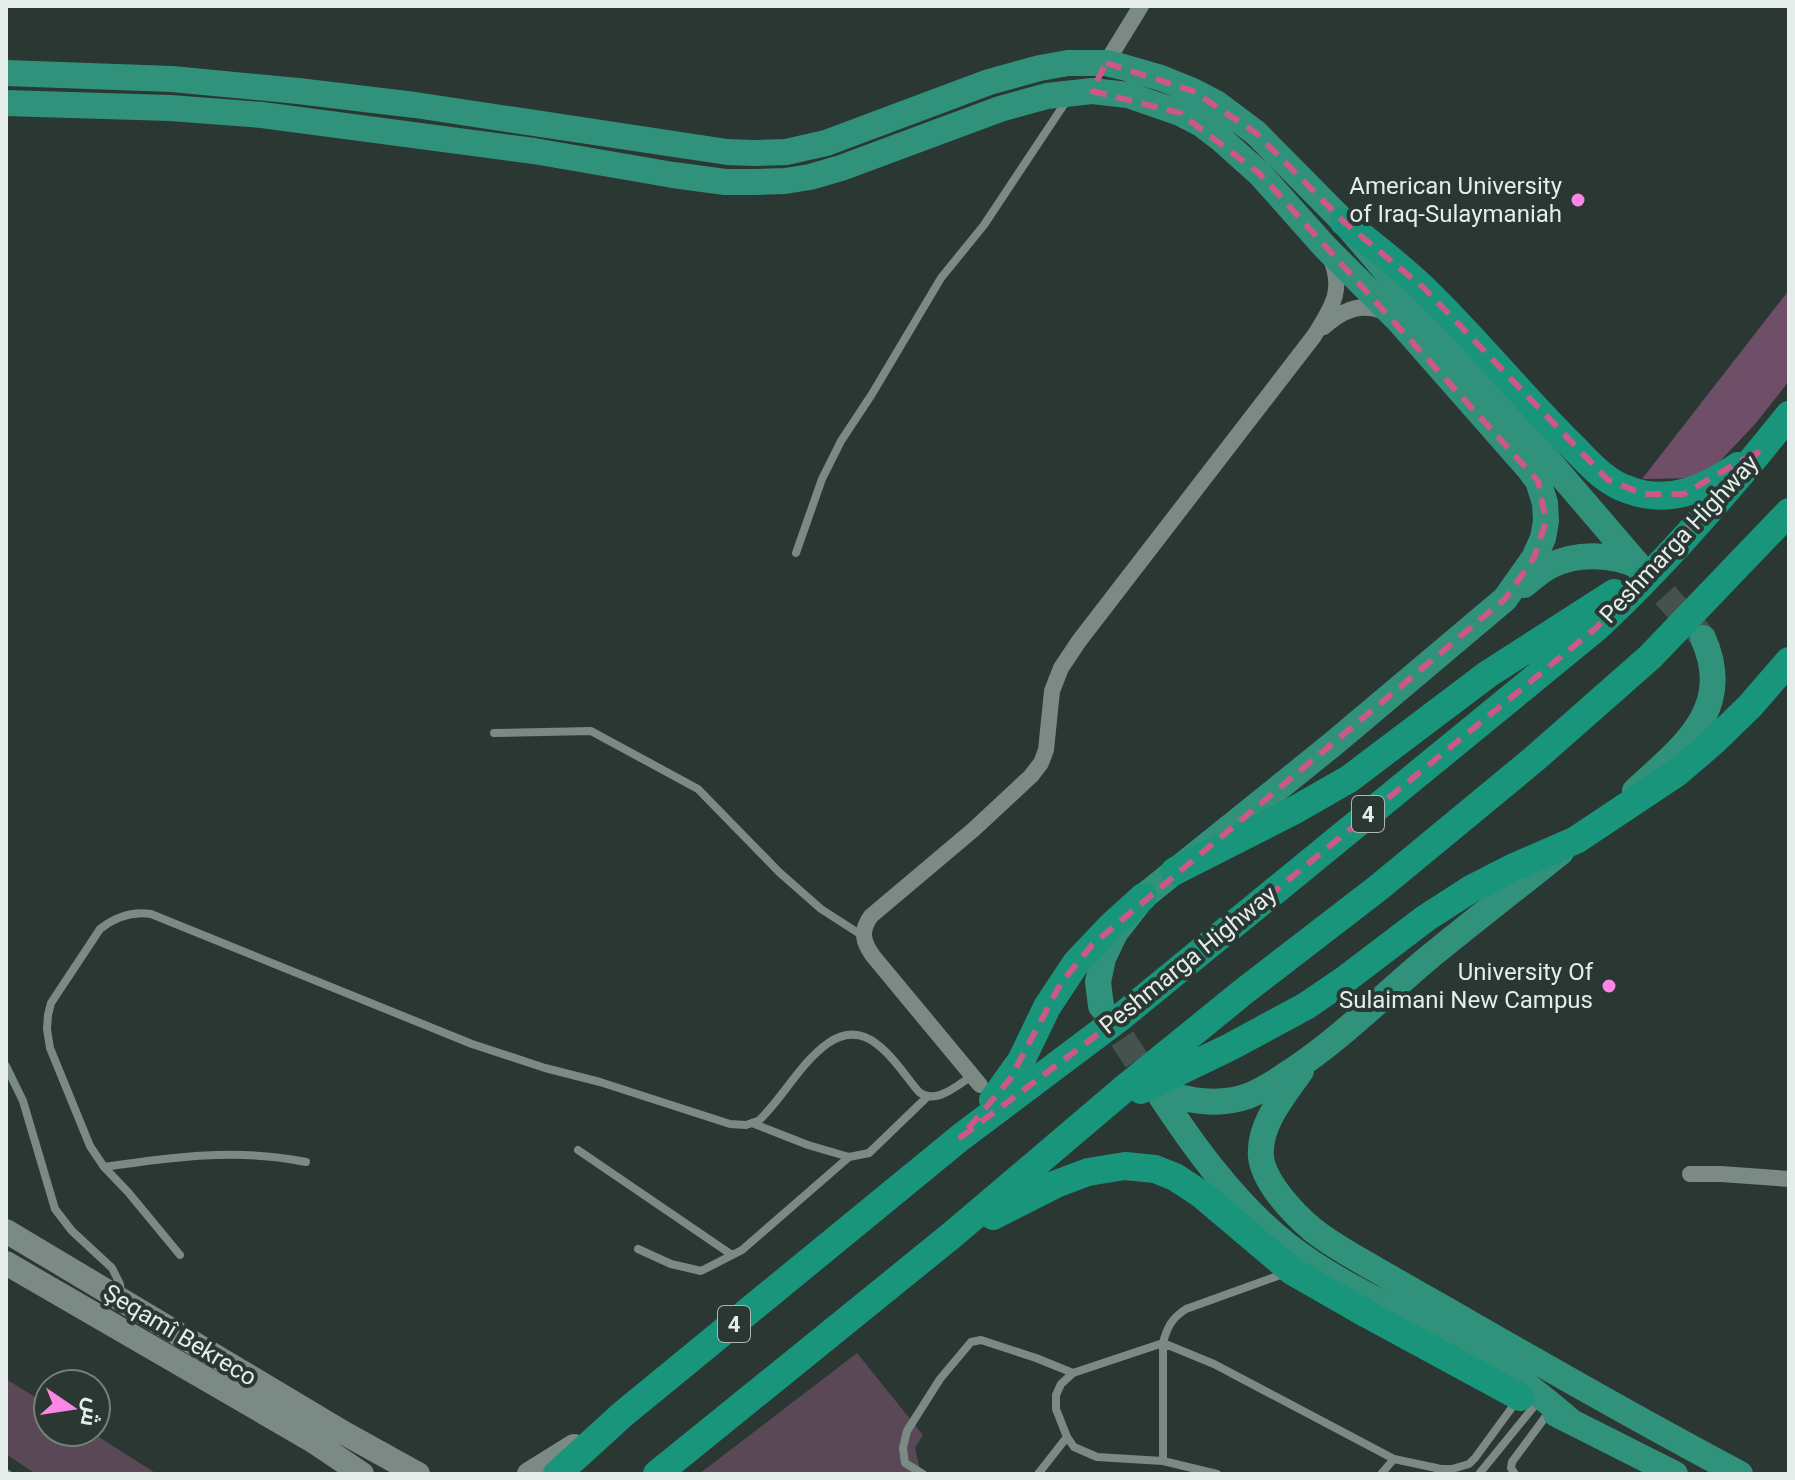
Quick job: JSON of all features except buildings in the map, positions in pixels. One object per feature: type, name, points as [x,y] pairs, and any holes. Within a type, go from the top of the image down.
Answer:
[{"type":"highway","points":[[1344,222],[1424,288],[1554,428],[1601,474],[1617,485],[1656,496],[1684,494],[1721,477],[1761,449]]},
{"type":"highway","name":"Peshmarga Highway","points":[[557,1474],[623,1414],[961,1137],[1122,1016],[1596,628],[1704,518],[1789,415]]},
{"type":"highway","points":[[657,1474],[952,1235],[1148,1068],[1378,888],[1533,760],[1650,657],[1789,512]]},
{"type":"highway","points":[[1175,871],[1349,779],[1488,674],[1606,599],[1704,518]]},
{"type":"highway","points":[[1096,1114],[1296,1012],[1448,903],[1495,876],[1576,840],[1678,772],[1750,706],[1789,661]]},
{"type":"highway","points":[[961,1137],[1010,1079],[1047,1007],[1076,963],[1143,897]]},
{"type":"highway","points":[[952,1235],[1074,1176],[1113,1167],[1155,1169],[1175,1177],[1201,1194],[1292,1271],[1545,1409]]},
{"type":"main road","points":[[6,73],[172,79],[298,91],[415,105],[714,150],[754,153],[786,152],[826,143],[1015,74],[1068,63],[1106,63],[1161,78],[1193,91],[1226,110],[1256,133],[1344,222],[1639,566],[1600,556],[1573,558],[1549,566],[1505,599],[1333,744],[1143,897],[1115,933],[1103,958],[1098,982],[1101,1006]]},
{"type":"main road","points":[[1082,92],[1106,63]]},
{"type":"main road","points":[[6,103],[170,108],[262,115],[534,151],[673,175],[725,182],[754,182],[810,177],[841,168],[1000,109],[1047,96],[1110,92],[1140,99],[1201,124],[1260,174],[1325,247],[1398,320],[1538,481],[1545,503],[1543,538],[1534,558],[1505,599]]},
{"type":"main road","points":[[1675,1474],[1545,1409],[1519,1380],[1448,1337],[1325,1272],[1286,1244],[1253,1214],[1219,1176],[1158,1092],[1205,1102],[1227,1101],[1263,1089],[1310,1059],[1631,795],[1684,743],[1705,716],[1713,677],[1703,638]]},
{"type":"main road","points":[[1310,1059],[1276,1107],[1265,1132],[1261,1158],[1272,1183],[1303,1221],[1358,1259],[1740,1474]]},
{"type":"main road","name":"Şeqamî Bekreco","points":[[6,1231],[418,1474]]},
{"type":"main road","points":[[6,1263],[313,1441],[362,1474]]},
{"type":"main road","points":[[529,1474],[623,1414]]},
{"type":"main road","points":[[339,1459],[354,1438]]},
{"type":"street","points":[[1106,63],[1141,6]]},
{"type":"street","points":[[976,1081],[873,956],[863,936],[864,928],[871,916],[973,830],[1041,763],[1048,740],[1049,705],[1061,668],[1314,336],[1333,306],[1337,294],[1336,274],[1325,247]]},
{"type":"street","points":[[1314,336],[1338,315],[1362,307],[1379,310],[1398,320]]},
{"type":"street","points":[[1690,1174],[1789,1179]]},
{"type":"lane","points":[[796,553],[822,479],[841,441],[941,278],[1082,92]]},
{"type":"lane","points":[[494,733],[591,731],[698,789],[779,872],[821,909],[863,936]]},
{"type":"lane","points":[[180,1255],[104,1167],[90,1146],[50,1048],[47,1029],[51,1003],[100,929],[120,917],[142,912],[472,1044],[730,1124],[752,1123],[763,1117],[823,1045],[849,1035],[861,1035],[877,1044],[927,1097],[932,1098],[976,1081]]},
{"type":"lane","points":[[6,1066],[23,1101],[55,1209],[72,1231],[112,1268],[120,1284],[121,1301]]},
{"type":"lane","points":[[752,1123],[849,1157],[869,1153],[927,1097]]},
{"type":"lane","points":[[578,1150],[732,1255]]},
{"type":"lane","points":[[104,1167],[156,1159],[233,1154],[275,1156],[306,1162]]},
{"type":"lane","points":[[638,1249],[671,1264],[701,1271],[742,1250],[849,1157]]},
{"type":"lane","points":[[1163,1461],[1163,1343],[1166,1328],[1186,1309],[1292,1271]]},
{"type":"lane","points":[[923,1474],[905,1463],[903,1448],[907,1431],[940,1379],[971,1342],[981,1340],[1073,1373]]},
{"type":"lane","points":[[1217,1474],[1163,1461],[1097,1457],[1074,1447],[1056,1409],[1056,1395],[1061,1384],[1073,1373],[1163,1343],[1214,1364],[1394,1459],[1441,1469],[1469,1464],[1545,1409]]},
{"type":"lane","points":[[1510,1472],[1512,1462],[1545,1409]]},
{"type":"lane","points":[[1479,1474],[1545,1409]]},
{"type":"lane","points":[[1038,1474],[1067,1437]]},
{"type":"lane","points":[[1381,1474],[1394,1459]]},
{"type":"highlighted area","points":[[1106,63],[1193,91],[1256,133],[1344,222],[1424,288],[1608,480],[1644,494],[1684,494],[1761,449],[1596,628],[1122,1016],[961,1137],[1010,1079],[1061,983],[1092,945],[1505,599],[1534,558],[1546,521],[1538,481],[1260,174],[1180,113],[1092,91]]},
{"type":"shaded area","points":[[1789,290],[1789,381],[1756,423],[1704,478],[1642,479]]},
{"type":"shaded area","points":[[857,1353],[923,1435],[915,1448],[921,1474],[699,1474]]},
{"type":"shaded area","points":[[6,1379],[32,1395],[32,1448],[112,1448],[112,1445],[157,1474],[36,1474],[6,1454]]},
{"type":"tunnel","points":[[1639,566],[1701,635]]},
{"type":"tunnel","points":[[1101,1006],[1156,1090]]},
{"type":"place","name":"American University of Iraq-Sulaymaniah","points":[[1578,200]]},
{"type":"place","name":"University Of Sulaimani New Campus","points":[[1609,986]]}]
